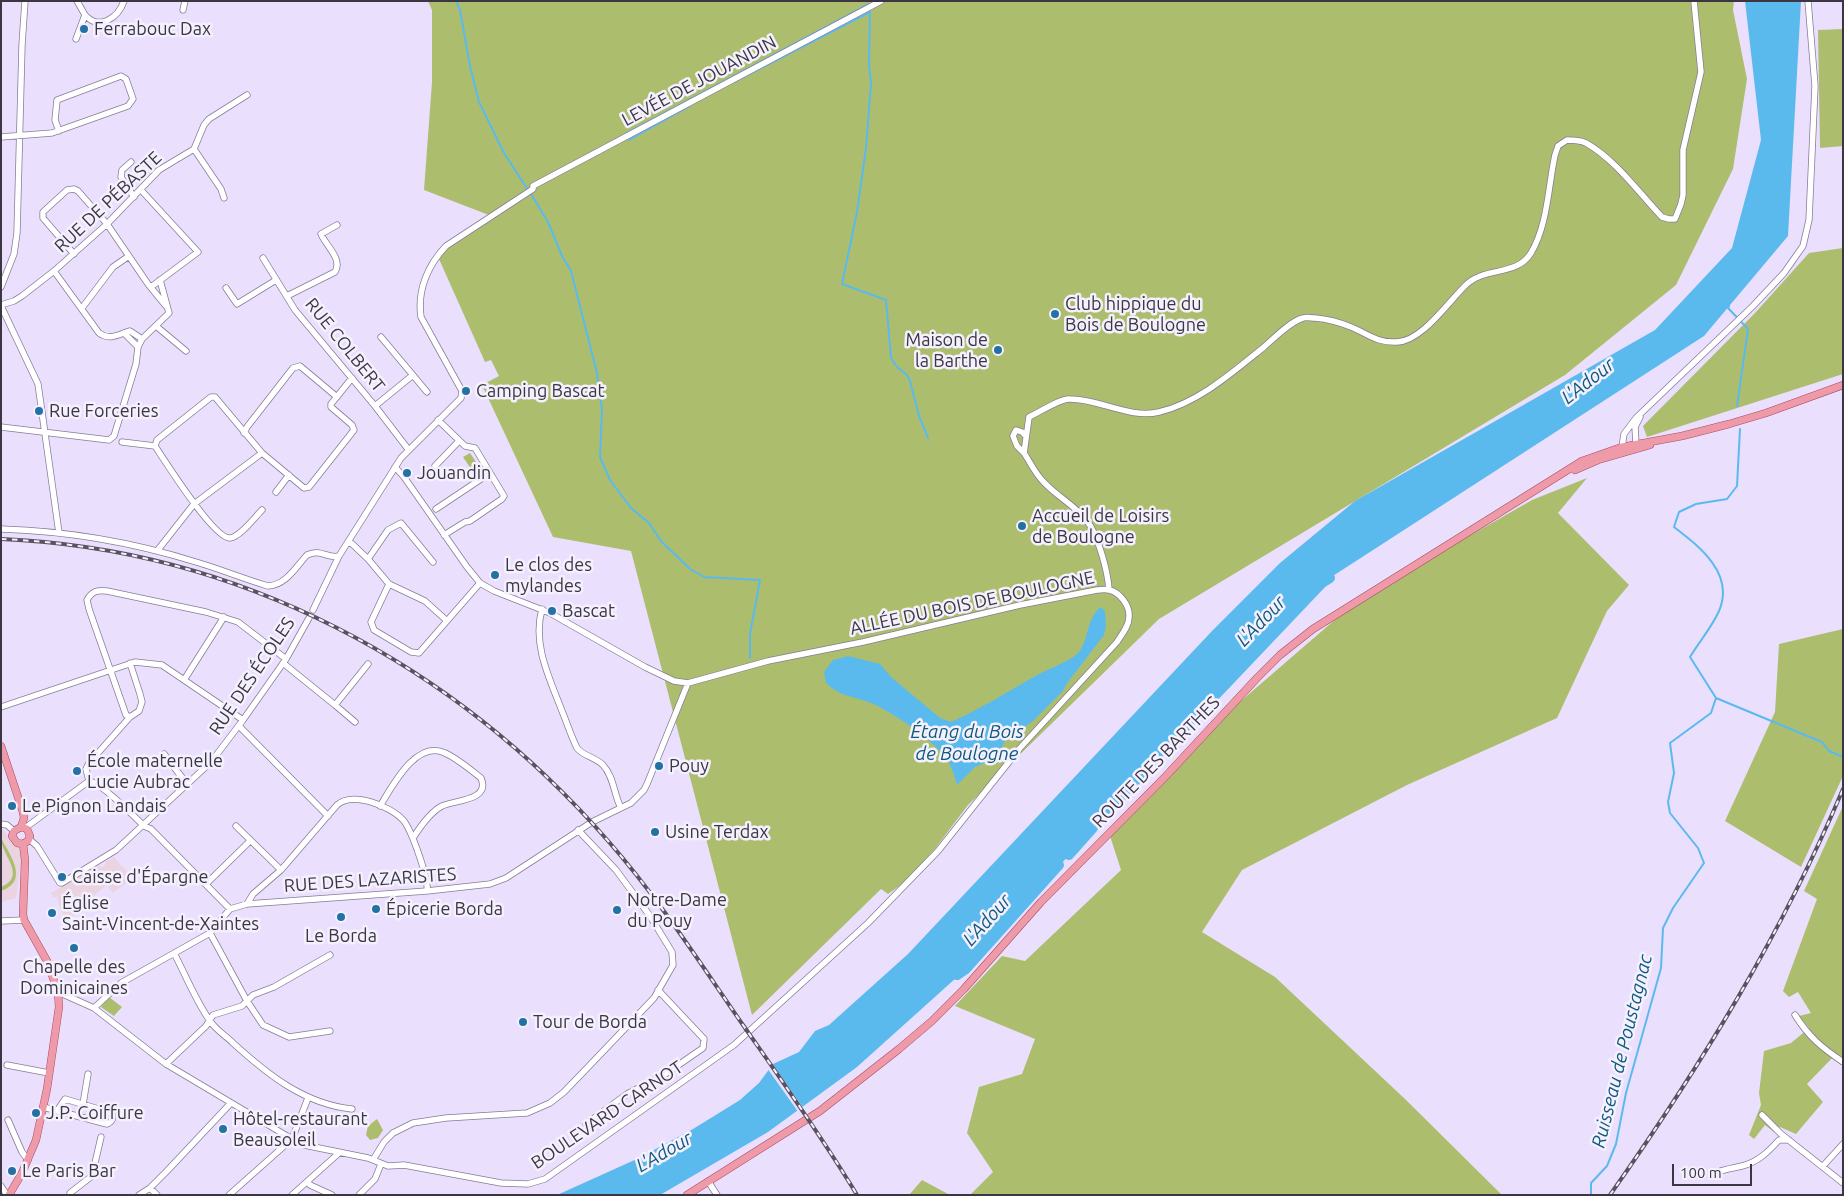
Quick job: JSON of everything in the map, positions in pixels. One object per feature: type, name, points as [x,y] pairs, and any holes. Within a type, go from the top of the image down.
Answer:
[{"type":"main road","points":[[1623,450],[1766,413],[1843,385]]},
{"type":"main road","points":[[1623,450],[1636,444],[1682,436]]},
{"type":"main road","name":"ROUTE DES BARTHES","points":[[1556,478],[1623,450]]},
{"type":"main road","name":"ROUTE DES BARTHES","points":[[687,1195],[797,1127],[899,1049],[932,1021],[964,990],[1041,902],[1166,776],[1280,655],[1313,629],[1582,461],[1623,450]]},
{"type":"main road","points":[[1,746],[24,818],[20,829],[13,839],[17,843],[22,844]]},
{"type":"main road","points":[[20,829],[29,831],[29,839],[22,844]]},
{"type":"main road","points":[[8,1195],[28,1160],[36,1140],[59,1007],[58,992],[48,961],[24,920],[22,905],[25,860],[22,844]]},
{"type":"street","points":[[1,287],[11,263],[16,243],[25,1]]},
{"type":"street","points":[[77,1],[85,15],[93,23],[107,21],[115,15],[124,1]]},
{"type":"street","points":[[183,10],[185,1]]},
{"type":"street","name":"LEVÉE DE JOUANDIN","points":[[438,420],[457,403],[462,395],[462,391],[421,317],[420,297],[431,264],[446,246],[533,189],[534,186],[881,1]]},
{"type":"street","points":[[1024,453],[1029,417],[1068,398],[1108,405],[1134,414],[1158,413],[1192,399],[1225,379],[1286,328],[1303,318],[1327,319],[1351,327],[1380,342],[1399,342],[1420,332],[1435,319],[1469,282],[1481,275],[1515,267],[1522,263],[1530,254],[1538,237],[1545,213],[1555,155],[1558,146],[1567,140],[1585,142],[1612,164],[1662,217],[1669,220],[1675,219],[1683,195],[1683,150],[1701,72],[1694,1]]},
{"type":"street","points":[[1623,450],[1624,434],[1636,418],[1753,306],[1794,262],[1803,246],[1808,228],[1812,172],[1814,86],[1808,1]]},
{"type":"street","points":[[76,39],[85,15]]},
{"type":"street","points":[[1,137],[52,133],[59,131],[128,106],[133,99],[126,79],[121,76],[60,98],[55,108],[55,120],[59,131]]},
{"type":"street","points":[[224,198],[221,189],[194,148],[204,125],[209,119],[247,95]]},
{"type":"street","name":"RUE DE PÉBASTE","points":[[2,304],[14,301],[54,272],[107,224],[159,170],[194,148]]},
{"type":"street","points":[[131,162],[122,170],[121,177],[134,197]]},
{"type":"street","points":[[74,254],[43,218],[43,212],[67,190],[74,189],[78,191],[107,224],[169,310]]},
{"type":"street","points":[[141,190],[198,252],[151,287]]},
{"type":"street","points":[[287,296],[335,272],[338,262],[321,234],[337,225]]},
{"type":"street","points":[[82,308],[113,267],[129,256]]},
{"type":"street","name":"RUE COLBERT","points":[[263,258],[295,310],[375,406],[408,449]]},
{"type":"street","points":[[54,272],[99,333],[111,337],[130,331],[142,339]]},
{"type":"street","points":[[1,427],[112,439],[136,364],[138,347],[142,339],[167,316],[169,310],[160,280]]},
{"type":"street","points":[[226,288],[237,304],[276,280]]},
{"type":"street","points":[[2,304],[38,384],[59,532]]},
{"type":"street","points":[[156,326],[186,351]]},
{"type":"street","points":[[124,333],[138,347]]},
{"type":"street","points":[[381,337],[427,392]]},
{"type":"street","points":[[244,433],[293,368],[300,366],[337,396]]},
{"type":"street","points":[[375,406],[413,375]]},
{"type":"street","points":[[262,510],[246,527],[233,537],[223,536],[194,504],[155,446],[156,440],[211,397],[215,397],[262,453],[304,488],[309,487],[354,430],[352,425],[330,407],[352,378]]},
{"type":"street","points":[[1636,444],[1635,427],[1641,415]]},
{"type":"street","points":[[313,610],[339,556],[395,468],[408,449],[438,420],[465,446],[475,448],[503,493],[502,499],[470,521],[444,535]]},
{"type":"street","points":[[1026,436],[1016,430],[1013,436],[1017,446],[1024,453],[1041,480],[1089,523],[1108,576],[1109,590]]},
{"type":"street","points":[[435,466],[459,441]]},
{"type":"street","points":[[122,442],[155,446]]},
{"type":"street","points":[[157,551],[194,504],[262,453]]},
{"type":"street","points":[[373,1160],[384,1142],[393,1133],[413,1123],[446,1118],[527,1113],[550,1103],[564,1092],[654,998],[673,965],[672,952],[650,916],[616,870],[578,830],[631,803],[644,790],[688,684],[674,681],[645,667],[542,610],[494,591],[480,583],[404,477],[395,468]]},
{"type":"street","points":[[436,509],[490,473]]},
{"type":"street","points":[[276,492],[289,475]]},
{"type":"street","points":[[368,559],[388,530],[401,523],[433,562]]},
{"type":"street","points":[[1,529],[59,532],[116,541],[195,562],[268,586],[282,582],[312,552],[321,552],[333,557],[339,556]]},
{"type":"street","points":[[349,541],[368,559],[389,584],[425,601],[446,620]]},
{"type":"street","points":[[389,584],[371,622],[374,630],[411,652],[418,653],[480,583]]},
{"type":"street","points":[[130,717],[126,715],[89,609],[88,600],[94,592],[99,590],[224,617],[246,627],[355,722]]},
{"type":"street","name":"ALLÉE DU BOIS DE BOULOGNE","points":[[688,684],[768,661],[1097,590],[1109,590],[1119,596],[1126,604],[1130,616],[1118,642],[1020,748],[938,851],[868,923],[734,1045]]},
{"type":"street","points":[[542,610],[540,632],[543,664],[548,677],[577,748],[602,764],[621,808]]},
{"type":"street","points":[[184,680],[224,617]]},
{"type":"street","name":"RUE DES ÉCOLES","points":[[29,839],[37,846],[60,883],[116,850],[211,762],[284,661],[308,618]]},
{"type":"street","points":[[89,781],[86,769],[89,763],[130,717],[139,712],[142,702],[130,663]]},
{"type":"street","points":[[1,707],[130,663],[162,665],[241,723],[328,816]]},
{"type":"street","points":[[336,705],[368,664]]},
{"type":"street","points":[[380,806],[405,767],[412,760],[428,752],[445,753],[481,778],[482,788],[475,797],[442,806],[436,810],[413,838]]},
{"type":"street","points":[[164,754],[188,784]]},
{"type":"street","points":[[89,781],[92,781],[108,793],[144,826],[151,829],[230,909],[210,933],[121,983],[94,1008]]},
{"type":"street","points":[[1,824],[20,829],[89,781]]},
{"type":"street","points":[[247,904],[253,894],[281,870],[337,805],[345,800],[362,800],[380,806],[403,821],[413,838],[427,883],[427,891]]},
{"type":"street","points":[[236,826],[281,870]]},
{"type":"street","name":"RUE DES LAZARISTES","points":[[230,909],[247,904],[478,886],[506,878],[578,830]]},
{"type":"street","points":[[206,884],[250,841]]},
{"type":"street","points":[[1,921],[24,920]]},
{"type":"street","points":[[210,933],[247,1001],[262,1024],[284,1035],[294,1037],[330,1031]]},
{"type":"street","points":[[174,953],[210,1020],[244,1053],[276,1078],[308,1098],[333,1107],[352,1109]]},
{"type":"street","points":[[166,1064],[217,1013],[238,1008],[253,995],[274,987],[330,955]]},
{"type":"street","points":[[586,1124],[627,1094],[661,1077],[705,1045],[704,1039],[658,990]]},
{"type":"street","name":"BOULEVARD CARNOT","points":[[58,992],[94,1008],[166,1064],[230,1104],[304,1145],[373,1160],[388,1166],[404,1165],[502,1183],[528,1184],[545,1179],[734,1045]]},
{"type":"street","points":[[1796,1015],[1812,1039],[1820,1047],[1843,1062]]},
{"type":"street","points":[[4,1066],[49,1073]]},
{"type":"street","points":[[83,1104],[88,1074]]},
{"type":"street","points":[[229,1195],[292,1139],[308,1098]]},
{"type":"street","points":[[43,1107],[57,1111],[107,1124],[111,1121],[112,1113],[65,1099],[57,1111]]},
{"type":"street","points":[[139,1195],[150,1188],[230,1104]]},
{"type":"street","points":[[1762,1115],[1781,1134],[1843,1183]]},
{"type":"street","points":[[8,1120],[22,1152],[28,1160]]},
{"type":"street","points":[[70,1195],[70,1193],[92,1176],[101,1137]]},
{"type":"street","points":[[1718,1172],[1755,1161],[1763,1156],[1779,1140],[1791,1140]]},
{"type":"street","points":[[1823,1166],[1843,1144]]},
{"type":"street","points":[[292,1195],[339,1152]]},
{"type":"street","points":[[359,1195],[368,1192],[381,1164]]},
{"type":"street","points":[[708,1181],[716,1195]]},
{"type":"street","points":[[308,1182],[310,1185],[332,1195]]},
{"type":"street","points":[[1,1186],[8,1195]]},
{"type":"street","points":[[150,1188],[158,1195]]},
{"type":"shaded area","points":[[1,827],[22,853],[16,898],[1,902]]},
{"type":"shaded area","points":[[114,857],[132,878],[113,893],[107,885],[67,921],[60,908],[57,896],[54,898],[51,893],[96,867],[103,867],[106,864],[105,862]]},
{"type":"green space","points":[[428,1],[1734,1],[1733,10],[1747,79],[1733,169],[1676,285],[1565,375],[1159,619],[968,805],[934,850],[902,884],[888,894],[881,889],[752,1015],[631,551],[553,537],[482,385],[499,376],[491,360],[485,362],[439,259],[448,247],[494,217],[424,190],[432,82],[432,10]]},
{"type":"green space","points":[[1843,29],[1843,146],[1820,148],[1818,30]]},
{"type":"green space","points":[[1843,248],[1843,374],[1647,437],[1643,426],[1755,313],[1809,253]]},
{"type":"green space","points":[[470,453],[482,471],[475,475],[463,457]]},
{"type":"green space","points":[[1587,478],[1558,513],[1629,585],[1607,611],[1557,718],[1407,785],[1242,870],[1202,932],[1275,977],[1405,1099],[1502,1195],[970,1195],[993,1172],[967,1133],[979,1087],[1022,1074],[1035,1039],[955,1006],[1002,956],[1025,961],[1121,870],[1110,836],[1205,732],[1359,599],[1532,500]]},
{"type":"green space","points":[[1843,629],[1843,776],[1801,867],[1725,821],[1775,712],[1779,644]]},
{"type":"green space","points":[[1843,806],[1843,1058],[1836,1054],[1807,1084],[1823,1102],[1796,1134],[1780,1127],[1774,1132],[1765,1125],[1754,1139],[1749,1135],[1761,1105],[1759,1093],[1764,1051],[1791,1043],[1809,1028],[1799,1016],[1811,1013],[1798,992],[1789,997],[1783,991],[1817,899],[1804,891]]},
{"type":"green space","points":[[1,838],[13,860],[16,874],[10,887],[1,891],[1,887],[9,882],[12,877],[13,871]]},
{"type":"green space","points":[[109,997],[122,1007],[114,1016],[101,1007]]},
{"type":"green space","points":[[377,1119],[383,1130],[378,1138],[370,1140],[366,1135],[368,1126]]},
{"type":"green space","points":[[922,1180],[950,1195],[909,1195]]},
{"type":"water","points":[[1745,1],[1801,1],[1788,236],[1704,336],[1322,583],[1185,727],[966,969],[857,1067],[768,1132],[660,1195],[557,1195],[639,1158],[693,1129],[740,1100],[759,1083],[773,1064],[799,1052],[815,1031],[829,1025],[908,954],[1212,631],[1280,563],[1355,501],[1655,330],[1732,248],[1761,140]]},
{"type":"water","name":"Étang du Bois de Boulogne","points":[[1101,607],[1105,611],[1106,626],[1104,635],[1062,692],[1033,721],[1005,741],[996,758],[975,767],[957,785],[952,768],[944,755],[926,738],[902,720],[880,707],[842,694],[826,683],[824,672],[833,660],[848,656],[880,664],[891,677],[940,718],[951,722],[1077,654],[1084,643],[1092,618]]},
{"type":"pier","points":[[771,1062],[804,1109],[799,1113],[767,1068]]},
{"type":"waterway","points":[[456,1],[460,10],[470,66],[479,102],[504,153],[528,190]]},
{"type":"waterway","points":[[627,133],[869,4]]},
{"type":"waterway","points":[[870,10],[869,65],[871,83],[866,148],[857,212],[842,284],[886,300],[891,358],[897,367],[907,375],[910,381],[919,416],[928,438]]},
{"type":"waterway","points":[[734,82],[870,12]]},
{"type":"waterway","points":[[629,140],[690,106]]},
{"type":"waterway","points":[[531,194],[548,222],[562,256],[571,271],[597,373],[602,410],[600,457],[610,480],[631,508],[649,523],[661,541],[690,569],[704,577],[760,580],[750,634],[750,658]]},
{"type":"waterway","name":"Ruisseau de Poustagnac","points":[[1729,306],[1728,308],[1748,329],[1737,406]]},
{"type":"waterway","name":"Ruisseau de Poustagnac","points":[[1591,1195],[1591,1183],[1607,1166],[1616,1144],[1626,1093],[1661,968],[1663,928],[1673,908],[1704,863],[1698,848],[1670,813],[1668,802],[1674,773],[1670,743],[1711,713],[1716,698],[1690,657],[1719,611],[1723,598],[1722,585],[1719,573],[1704,553],[1674,527],[1679,512],[1696,504],[1727,499],[1737,486],[1740,429]]},
{"type":"waterway","name":"L'Adour","points":[[1168,745],[1322,583],[1330,578]]},
{"type":"waterway","points":[[1716,698],[1822,742],[1829,751],[1843,757]]},
{"type":"waterway","name":"L'Adour","points":[[1104,816],[1158,756]]},
{"type":"waterway","name":"L'Adour","points":[[1069,855],[1093,828]]},
{"type":"waterway","name":"L'Adour","points":[[957,975],[966,969],[1059,865]]},
{"type":"railway","points":[[1,539],[89,548],[175,566],[257,592],[336,628],[411,671],[482,721],[548,778],[609,842],[645,886],[802,1109],[857,1195]]},
{"type":"railway","points":[[1610,1195],[1676,1098],[1737,998],[1794,896],[1843,789]]},
{"type":"place","name":"Ferrabouc Dax","points":[[84,29]]},
{"type":"place","name":"Club hippique du Bois de Boulogne","points":[[1055,314]]},
{"type":"place","name":"Maison de la Barthe","points":[[998,350]]},
{"type":"place","name":"Camping Bascat","points":[[466,391]]},
{"type":"place","name":"Rue Forceries","points":[[39,411]]},
{"type":"place","name":"Jouandin","points":[[407,473]]},
{"type":"place","name":"Accueil de Loisirs de Boulogne","points":[[1022,526]]},
{"type":"place","name":"Le clos des mylandes","points":[[495,575]]},
{"type":"place","name":"Bascat","points":[[552,611]]},
{"type":"place","name":"Pouy","points":[[659,766]]},
{"type":"place","name":"École maternelle Lucie Aubrac","points":[[77,771]]},
{"type":"place","name":"Le Pignon Landais","points":[[12,806]]},
{"type":"place","name":"Usine Terdax","points":[[655,832]]},
{"type":"place","name":"Caisse d'Épargne","points":[[62,877]]},
{"type":"place","name":"Épicerie Borda","points":[[376,909]]},
{"type":"place","name":"Notre-Dame du Pouy","points":[[617,910]]},
{"type":"place","name":"Église Saint-Vincent-de-Xaintes","points":[[52,913]]},
{"type":"place","name":"Le Borda","points":[[341,917]]},
{"type":"place","name":"Chapelle des Dominicaines","points":[[74,948]]},
{"type":"place","name":"Tour de Borda","points":[[523,1022]]},
{"type":"place","name":"J.P. Coiffure","points":[[36,1113]]},
{"type":"place","name":"Hôtel-restaurant Beausoleil","points":[[223,1129]]},
{"type":"place","name":"Le Paris Bar","points":[[12,1171]]}]
